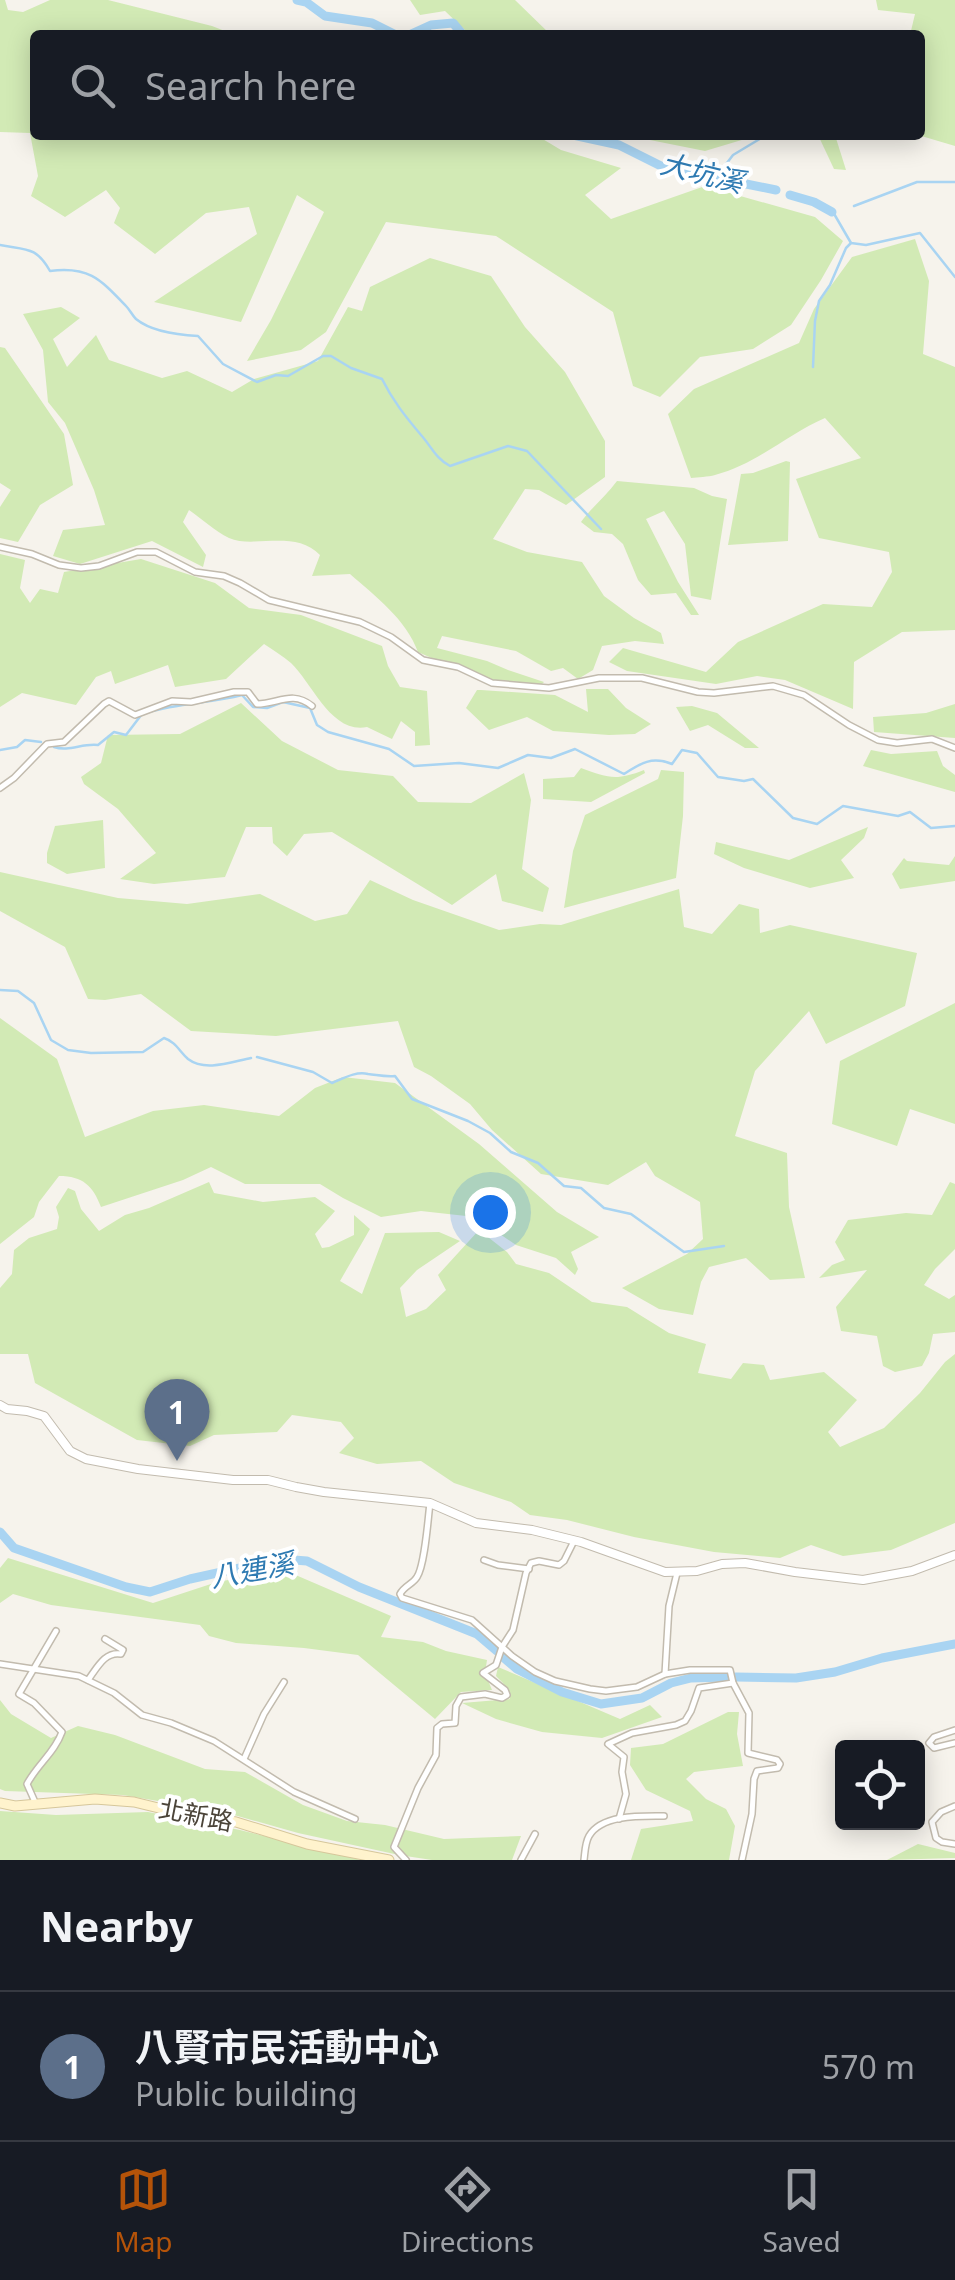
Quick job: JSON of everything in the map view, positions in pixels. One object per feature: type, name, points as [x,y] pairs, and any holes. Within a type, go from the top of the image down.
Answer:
[{"type":"main road","name":"北新路","points":[[0,1803],[15,1806],[95,1799],[134,1802],[236,1822],[307,1844],[389,1860]]},
{"type":"street","points":[[0,547],[82,568],[137,552],[156,552],[195,572],[224,576],[269,600],[360,622],[423,660],[458,668],[492,683],[548,688],[599,678],[642,678],[714,693],[773,686],[804,694],[849,726],[878,740],[897,743],[932,739],[955,748]]},
{"type":"street","points":[[0,788],[48,744],[64,742],[109,702],[136,715],[172,700],[191,702],[248,692],[257,704],[282,697],[306,701],[312,706]]},
{"type":"street","points":[[0,1405],[44,1416],[70,1450],[86,1459],[430,1503],[476,1523],[532,1530],[574,1541],[655,1570],[697,1571],[745,1562],[863,1580],[912,1571],[955,1554]]},
{"type":"street","points":[[440,1495],[444,1500],[440,1506]]},
{"type":"street","points":[[430,1503],[418,1577],[402,1588],[402,1598],[477,1622],[535,1672],[590,1690],[637,1687],[665,1674],[690,1670],[730,1670],[749,1712],[748,1752],[778,1760],[780,1764],[778,1768],[757,1770],[742,1860]]},
{"type":"street","points":[[406,1860],[394,1847],[436,1755],[437,1728],[455,1723],[460,1697],[506,1697],[505,1690],[483,1673],[496,1666],[513,1630],[526,1573],[531,1563],[538,1561],[559,1565],[574,1541]]},
{"type":"street","points":[[484,1560],[529,1569]]},
{"type":"street","points":[[665,1674],[669,1606],[677,1572]]},
{"type":"street","points":[[36,1805],[27,1784],[62,1732],[18,1694],[56,1631]]},
{"type":"street","points":[[88,1680],[107,1656],[114,1652],[122,1654],[123,1650],[105,1639]]},
{"type":"street","points":[[0,1664],[79,1676],[114,1692],[142,1715],[214,1741],[294,1792],[355,1819]]},
{"type":"street","points":[[244,1759],[284,1682]]},
{"type":"street","points":[[618,1819],[626,1794],[624,1757],[608,1744],[632,1734],[676,1726],[684,1722],[699,1688],[734,1684]]},
{"type":"street","points":[[955,1730],[934,1737],[930,1743],[934,1748],[955,1744]]},
{"type":"street","points":[[955,1806],[941,1812],[932,1822],[936,1838],[955,1844]]},
{"type":"street","points":[[584,1860],[590,1833],[599,1826],[618,1819],[664,1816]]},
{"type":"street","points":[[521,1860],[535,1834]]},
{"type":"green space","points":[[0,0],[5,0],[8,10],[23,12],[50,0],[108,0],[222,30],[30,30],[30,133],[0,132]]},
{"type":"green space","points":[[410,0],[515,0],[546,30],[465,30],[445,11],[420,15]]},
{"type":"green space","points":[[876,0],[955,0],[955,146],[925,137],[925,30],[911,30],[915,14],[878,10]]},
{"type":"green space","points":[[31,140],[544,140],[561,150],[621,168],[585,195],[611,219],[705,186],[815,217],[843,241],[791,325],[753,349],[700,357],[660,397],[633,386],[613,312],[496,236],[386,222],[326,332],[301,350],[247,361],[324,212],[297,195],[241,322],[154,302],[257,234],[249,207],[206,213],[155,254],[114,223],[120,208],[106,190],[65,217],[31,196],[38,176]]},
{"type":"green space","points":[[650,140],[742,140],[705,151]]},
{"type":"green space","points":[[820,140],[837,140],[846,170],[834,169]]},
{"type":"green space","points":[[915,239],[929,281],[923,354],[955,367],[955,630],[902,632],[854,662],[853,709],[785,680],[757,676],[716,684],[627,671],[609,662],[623,648],[706,672],[738,642],[823,604],[872,607],[892,572],[889,552],[819,538],[796,479],[861,458],[825,418],[744,464],[715,475],[691,478],[668,414],[694,389],[799,343],[814,309],[852,257]]},
{"type":"green space","points":[[430,258],[491,276],[525,327],[565,372],[605,441],[605,477],[566,505],[539,490],[525,489],[493,539],[527,552],[582,562],[604,596],[661,633],[664,644],[635,641],[602,646],[593,670],[578,679],[563,668],[551,671],[516,651],[442,636],[437,648],[544,682],[488,683],[418,652],[398,619],[350,574],[312,576],[320,555],[310,547],[287,541],[229,538],[189,510],[183,522],[206,555],[203,567],[152,541],[80,564],[53,556],[63,530],[105,525],[65,423],[48,402],[43,350],[23,314],[61,307],[80,318],[53,339],[67,367],[96,335],[109,360],[162,378],[187,371],[232,392],[254,379],[318,361],[348,307],[362,311],[370,287]]},
{"type":"green space","points":[[0,347],[5,348],[64,434],[73,485],[40,505],[18,542],[0,538],[0,507],[11,490],[0,483]]},
{"type":"green space","points":[[790,462],[788,541],[728,545],[741,474]]},
{"type":"green space","points":[[617,481],[694,488],[727,499],[711,600],[691,596],[685,544],[664,511],[646,519],[699,615],[691,615],[676,593],[651,595],[638,580],[623,544],[612,534],[594,532],[581,522]]},
{"type":"green space","points":[[0,554],[25,560],[20,588],[30,603],[40,589],[58,593],[64,572],[141,559],[215,583],[249,608],[301,615],[382,646],[400,687],[427,691],[430,745],[415,746],[415,732],[401,721],[392,739],[367,727],[343,723],[324,706],[291,663],[264,644],[226,679],[175,687],[168,665],[115,684],[111,671],[96,677],[76,705],[22,693],[0,707]]},
{"type":"green space","points":[[586,689],[608,689],[626,708],[651,724],[635,734],[609,735],[553,731],[527,717],[489,730],[466,708],[477,690],[481,690],[555,695],[588,712]]},
{"type":"green space","points":[[241,703],[282,741],[338,770],[393,776],[418,802],[471,803],[524,773],[531,800],[522,869],[549,888],[543,912],[502,901],[496,874],[452,905],[332,832],[304,834],[287,856],[273,843],[272,827],[246,827],[225,877],[154,884],[120,879],[156,853],[118,809],[84,784],[81,777],[101,763],[108,735],[180,734]]},
{"type":"green space","points":[[955,704],[955,738],[874,732],[873,717],[926,713]]},
{"type":"green space","points":[[692,706],[717,713],[759,748],[745,748],[708,725],[690,731],[676,707]]},
{"type":"green space","points":[[871,750],[891,754],[937,751],[943,766],[955,775],[955,792],[863,766]]},
{"type":"green space","points":[[581,768],[612,777],[644,770],[645,773],[591,802],[543,799],[543,779],[574,777]]},
{"type":"green space","points":[[661,770],[684,772],[676,878],[564,908],[573,851],[585,815],[658,779]]},
{"type":"green space","points":[[103,820],[105,868],[67,874],[47,863],[55,826]]},
{"type":"green space","points":[[868,827],[864,838],[841,860],[854,878],[810,888],[744,868],[714,854],[716,842],[789,860]]},
{"type":"green space","points":[[955,856],[955,881],[900,889],[892,874],[904,858],[949,865]]},
{"type":"green space","points":[[0,872],[118,898],[187,904],[260,894],[315,921],[347,914],[370,880],[413,900],[499,930],[561,925],[679,889],[684,927],[712,934],[739,904],[759,909],[760,933],[790,925],[917,953],[905,1006],[826,1044],[809,1011],[755,1071],[735,1136],[787,1153],[789,1207],[805,1278],[770,1280],[746,1258],[709,1267],[693,1315],[659,1309],[622,1288],[687,1254],[703,1239],[700,1202],[655,1176],[646,1162],[608,1185],[541,1174],[492,1130],[470,1104],[414,1067],[398,1021],[276,1036],[191,1031],[141,994],[88,999],[65,947],[0,911]]},
{"type":"green space","points":[[955,1003],[955,1124],[910,1109],[897,1146],[832,1124],[840,1061]]},
{"type":"green space","points":[[0,1018],[57,1059],[85,1137],[153,1111],[204,1105],[279,1116],[315,1088],[343,1077],[395,1083],[479,1144],[557,1212],[599,1237],[571,1252],[578,1269],[575,1275],[556,1258],[516,1245],[475,1217],[421,1211],[381,1217],[320,1184],[245,1184],[211,1167],[101,1207],[86,1184],[59,1176],[39,1202],[34,1217],[0,1244]]},
{"type":"green space","points":[[209,1182],[214,1193],[263,1202],[315,1197],[335,1211],[315,1234],[322,1248],[354,1235],[354,1215],[370,1229],[340,1281],[362,1294],[385,1233],[439,1232],[460,1241],[417,1270],[400,1288],[406,1317],[426,1309],[446,1290],[438,1275],[479,1230],[516,1264],[549,1273],[592,1302],[627,1307],[669,1333],[706,1344],[698,1373],[731,1379],[743,1363],[764,1365],[770,1380],[824,1372],[857,1400],[828,1432],[840,1447],[884,1428],[955,1354],[955,1523],[891,1550],[843,1556],[811,1545],[780,1558],[714,1552],[530,1515],[511,1502],[454,1483],[421,1461],[377,1464],[339,1453],[354,1438],[341,1422],[292,1415],[277,1432],[214,1435],[190,1446],[137,1440],[35,1383],[28,1354],[0,1354],[0,1288],[12,1274],[14,1250],[29,1238],[57,1229],[56,1207],[68,1188],[75,1191],[81,1209],[99,1231],[125,1215]]},
{"type":"green space","points":[[950,1182],[955,1184],[955,1249],[924,1285],[949,1299],[955,1295],[955,1332],[933,1334],[922,1366],[895,1372],[883,1366],[877,1336],[841,1331],[836,1307],[867,1270],[819,1278],[832,1265],[845,1260],[835,1242],[848,1220],[906,1213],[932,1215]]},
{"type":"green space","points":[[8,1558],[153,1603],[217,1582],[284,1570],[391,1616],[381,1637],[423,1642],[487,1660],[485,1673],[492,1690],[461,1692],[435,1719],[358,1655],[236,1643],[209,1636],[200,1625],[51,1605],[13,1594],[0,1603],[0,1568]]},
{"type":"green space","points":[[498,1667],[620,1719],[650,1705],[662,1717],[602,1738],[542,1732],[496,1719],[462,1703],[510,1699],[496,1676]]},
{"type":"green space","points":[[0,1700],[11,1714],[51,1738],[78,1726],[115,1735],[205,1769],[245,1772],[303,1805],[347,1821],[385,1825],[444,1839],[521,1836],[512,1860],[432,1860],[298,1833],[227,1813],[123,1795],[5,1791],[0,1789]]},
{"type":"green space","points":[[728,1712],[739,1712],[737,1734],[743,1766],[694,1772],[686,1779],[706,1799],[726,1809],[735,1826],[729,1860],[631,1860],[641,1829],[693,1821],[690,1811],[646,1790],[630,1765],[631,1748],[663,1744]]},
{"type":"green space","points":[[0,1811],[56,1815],[148,1812],[361,1860],[0,1860]]},
{"type":"green space","points":[[918,1844],[955,1853],[955,1858],[887,1860]]},
{"type":"waterway","name":"大坑溪","points":[[297,0],[325,16],[372,23],[386,30]]},
{"type":"waterway","name":"大坑溪","points":[[420,30],[453,23],[459,30]]},
{"type":"waterway","name":"大坑溪","points":[[596,140],[619,145],[663,167],[776,190]]},
{"type":"waterway","points":[[717,176],[733,155],[758,140]]},
{"type":"waterway","points":[[854,206],[917,182],[955,182]]},
{"type":"waterway","name":"大坑溪","points":[[790,195],[832,212]]},
{"type":"waterway","name":"大坑溪","points":[[833,212],[851,243],[866,245],[920,233],[955,277]]},
{"type":"waterway","points":[[813,367],[819,301],[851,243]]},
{"type":"waterway","points":[[0,245],[35,253],[50,271],[93,276],[142,323],[166,332],[198,336],[223,364],[257,382],[276,375],[288,376],[323,356],[382,379],[405,415],[445,463],[450,466],[508,446],[527,451],[601,529]]},
{"type":"waterway","points":[[149,712],[242,695],[253,707],[267,708],[283,702],[310,708],[317,725],[328,732],[389,749],[414,766],[459,763],[498,768],[528,755],[551,758],[575,749],[624,774],[647,762],[672,764],[682,750],[697,753],[718,777],[753,779],[793,818],[817,824],[843,806],[898,816],[910,812],[931,828],[955,826]]},
{"type":"waterway","points":[[54,747],[98,745],[114,732],[126,735],[142,714]]},
{"type":"waterway","points":[[0,750],[17,747],[25,740],[41,742]]},
{"type":"waterway","points":[[0,990],[18,991],[34,1003],[51,1040],[68,1050],[143,1052],[164,1038],[188,1059],[202,1065],[251,1058]]},
{"type":"waterway","points":[[257,1057],[313,1072],[332,1083],[359,1073],[395,1076],[412,1099],[490,1133],[511,1152],[538,1163],[564,1186],[581,1188],[604,1208],[631,1214],[684,1252],[724,1246]]},
{"type":"waterway","name":"八連溪","points":[[0,1532],[14,1548],[150,1592],[280,1559],[307,1561],[359,1587],[477,1634],[497,1651]]},
{"type":"waterway","name":"八連溪","points":[[736,1677],[796,1678],[955,1644]]},
{"type":"waterway","name":"八連溪","points":[[503,1657],[517,1669],[562,1692],[601,1704],[642,1698],[691,1678],[728,1677]]},
{"type":"place","name":"八賢市民活動中心","points":[[177,1461]]}]
